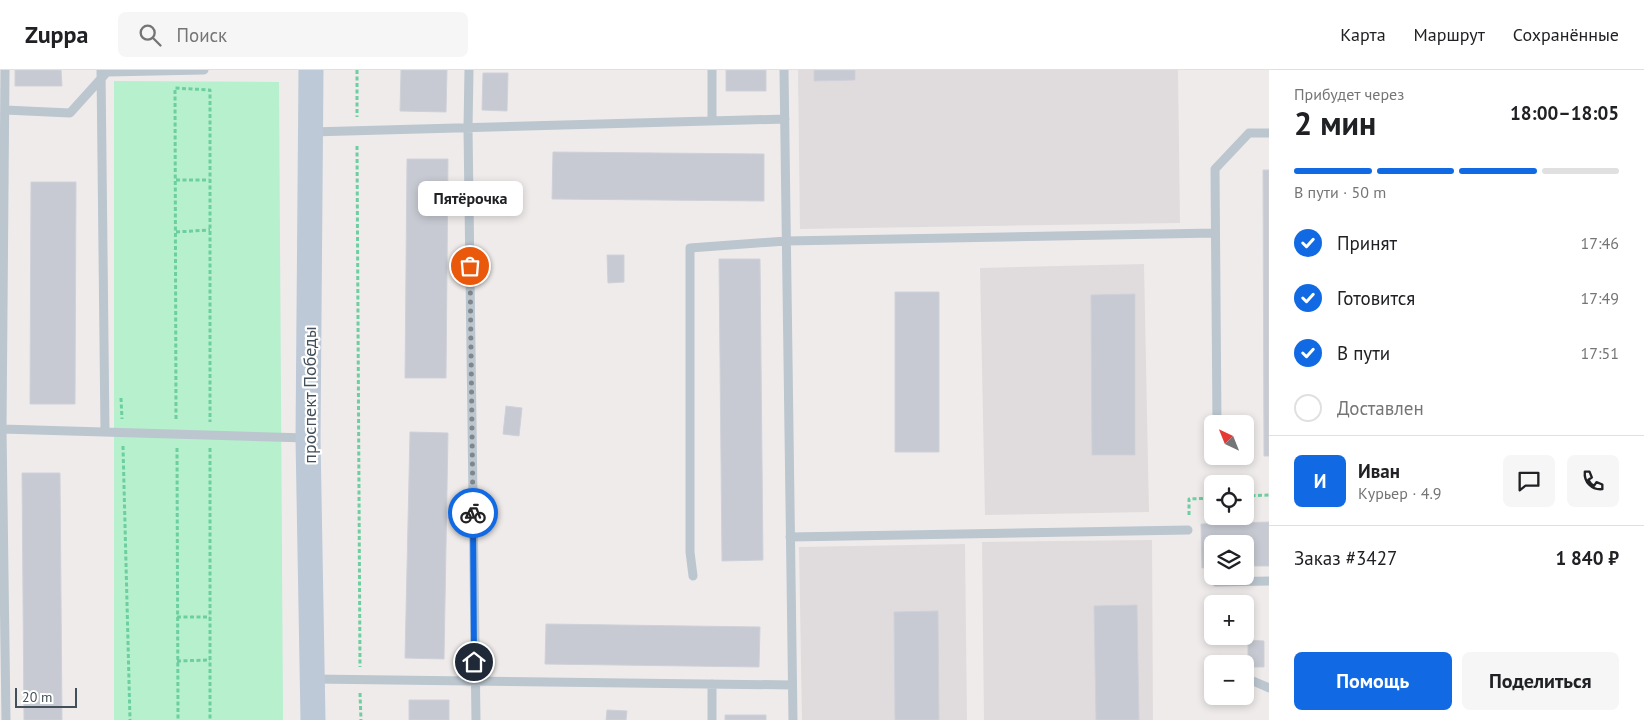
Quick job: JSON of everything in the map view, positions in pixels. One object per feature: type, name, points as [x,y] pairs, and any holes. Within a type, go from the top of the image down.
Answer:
[{"type":"main road","name":"проспект Победы","points":[[311,70],[308,438],[313,720]]},
{"type":"lane","points":[[5,70],[2,172],[2,536],[6,720]]},
{"type":"lane","points":[[5,110],[70,113],[101,74],[106,72],[204,70]]},
{"type":"lane","points":[[469,70],[468,128],[476,720]]},
{"type":"lane","points":[[712,70],[712,121]]},
{"type":"lane","points":[[784,70],[793,720]]},
{"type":"lane","points":[[101,74],[105,432]]},
{"type":"lane","points":[[311,132],[785,119]]},
{"type":"lane","points":[[1218,415],[1215,169],[1249,133],[1269,133]]},
{"type":"lane","points":[[692,576],[690,552],[690,248],[786,241],[1215,233]]},
{"type":"lane","points":[[2,429],[308,438]]},
{"type":"lane","points":[[790,537],[1188,530]]},
{"type":"lane","points":[[1254,581],[1269,581]]},
{"type":"lane","points":[[312,679],[792,685]]},
{"type":"lane","points":[[1254,681],[1269,688]]},
{"type":"lane","points":[[712,684],[712,720]]},
{"type":"path","points":[[357,70],[360,720]]},
{"type":"path","points":[[178,720],[175,88],[210,90],[210,720]]},
{"type":"path","points":[[176,180],[210,180]]},
{"type":"path","points":[[176,232],[210,230]]},
{"type":"path","points":[[1254,496],[1269,495]]},
{"type":"path","points":[[1189,499],[1204,498]]},
{"type":"path","points":[[177,617],[210,617]]},
{"type":"path","points":[[177,661],[210,660]]},
{"type":"shaded area","points":[[798,70],[1178,70],[1180,223],[800,229]]},
{"type":"shaded area","points":[[1144,264],[1149,512],[985,515],[980,268]]},
{"type":"shaded area","points":[[1152,540],[1153,720],[984,720],[982,542]]},
{"type":"shaded area","points":[[965,544],[967,720],[802,720],[799,547]]},
{"type":"green space","points":[[114,81],[279,82],[283,720],[114,720]]},
{"type":"building","points":[[15,70],[61,70],[62,86],[15,86]]},
{"type":"building","points":[[401,70],[447,70],[446,112],[400,111]]},
{"type":"building","points":[[726,70],[766,70],[766,91],[726,91]]},
{"type":"building","points":[[814,70],[855,70],[855,80],[814,81]]},
{"type":"building","points":[[483,73],[508,73],[507,111],[482,110]]},
{"type":"building","points":[[553,152],[764,154],[764,201],[552,199]]},
{"type":"building","points":[[407,159],[448,159],[446,378],[405,378]]},
{"type":"building","points":[[1263,170],[1269,170],[1269,456],[1264,456]]},
{"type":"building","points":[[31,182],[76,182],[75,404],[30,404]]},
{"type":"building","points":[[607,255],[624,255],[624,282],[608,283]]},
{"type":"building","points":[[719,259],[760,259],[763,560],[722,561]]},
{"type":"building","points":[[895,292],[939,292],[939,452],[895,452]]},
{"type":"building","points":[[1135,294],[1135,455],[1092,455],[1091,295]]},
{"type":"building","points":[[506,406],[522,408],[519,436],[503,434]]},
{"type":"building","points":[[410,432],[448,433],[444,659],[405,658]]},
{"type":"building","points":[[22,473],[60,473],[62,720],[24,720]]},
{"type":"building","points":[[1254,522],[1269,522],[1269,566],[1254,566],[1254,535],[1204,535],[1204,568],[1202,568],[1201,524],[1254,525]]},
{"type":"building","points":[[1137,605],[1139,720],[1096,720],[1094,606]]},
{"type":"building","points":[[938,611],[939,720],[895,720],[894,612]]},
{"type":"building","points":[[546,624],[760,627],[759,667],[545,664]]},
{"type":"building","points":[[1254,640],[1264,641],[1264,667],[1254,667],[1254,655],[1248,655],[1248,645],[1254,645]]},
{"type":"building","points":[[409,700],[449,700],[449,720],[409,720]]},
{"type":"building","points":[[607,710],[627,711],[626,720],[606,720]]},
{"type":"building","points":[[725,715],[766,715],[766,720],[725,720]]},
{"type":"way so far","points":[[470,266],[473,513]]},
{"type":"place","name":"Пятёрочка","points":[[470,266]]},
{"type":"route","points":[[473,513],[474,662]]}]
